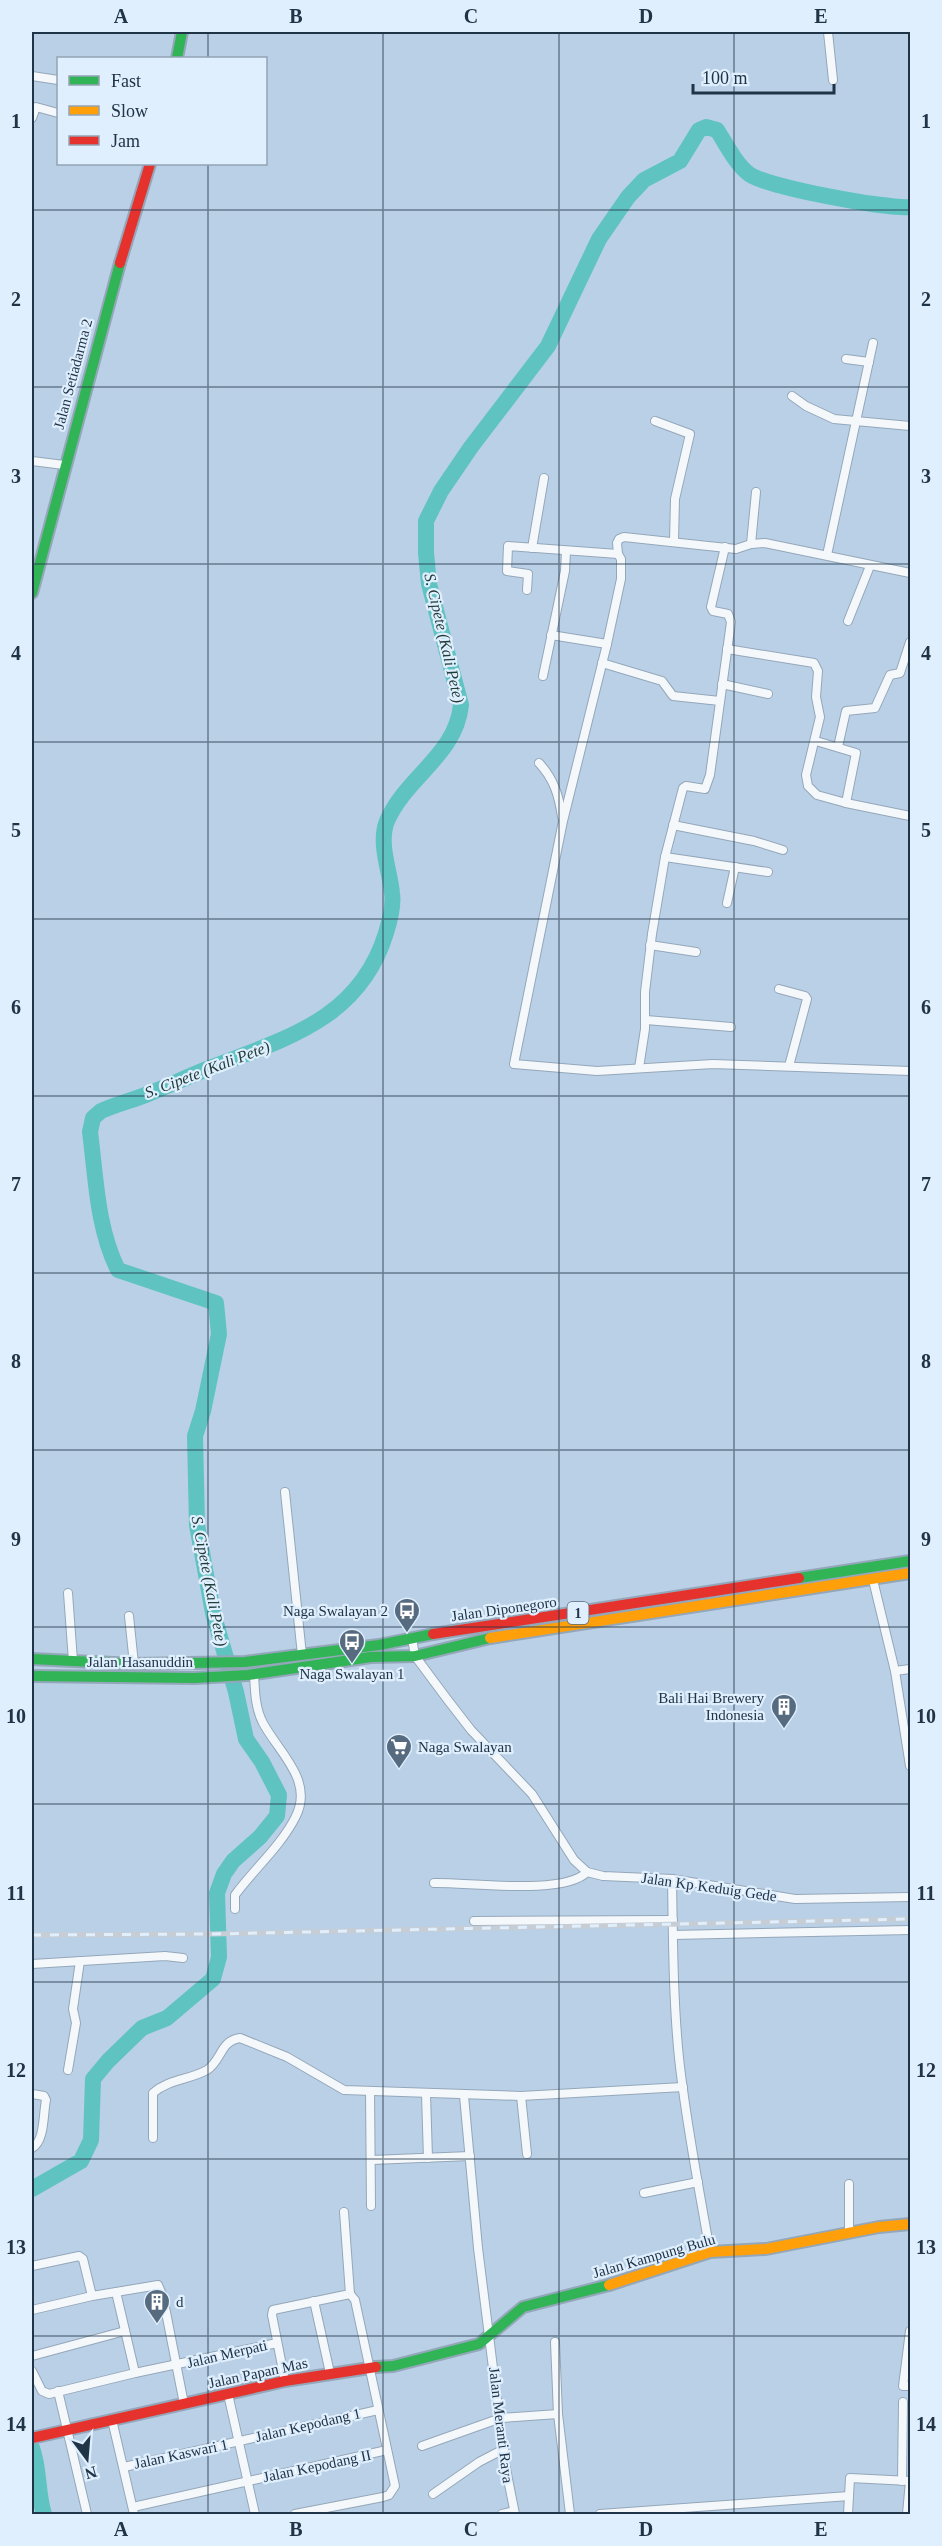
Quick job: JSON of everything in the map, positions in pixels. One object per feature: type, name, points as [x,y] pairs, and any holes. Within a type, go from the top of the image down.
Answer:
[{"type":"main road","points":[[177,57],[182,32]]},
{"type":"main road","name":"Jalan Setiadarma 2","points":[[32,593],[64,465],[118,268],[150,165]]},
{"type":"main road","name":"Jalan Diponegoro","points":[[245,1662],[379,1645],[910,1561]]},
{"type":"main road","name":"Jalan Diponegoro","points":[[251,1674],[371,1657],[415,1656],[497,1636],[910,1573]]},
{"type":"main road","points":[[302,1655],[305,1667]]},
{"type":"main road","name":"Jalan Hasanuddin","points":[[32,1659],[134,1664],[245,1662]]},
{"type":"main road","points":[[198,1678],[199,1664]]},
{"type":"main road","name":"Jalan Hasanuddin","points":[[32,1676],[198,1678],[251,1674]]},
{"type":"main road","name":"Jalan Kampung Bulu","points":[[490,2336],[513,2313],[523,2307],[626,2280],[711,2252],[766,2249],[849,2232],[910,2224]]},
{"type":"main road","name":"Jalan Papan Mas","points":[[35,2437],[285,2381],[369,2367],[393,2366],[479,2343],[490,2336]]},
{"type":"street","points":[[828,32],[833,80]]},
{"type":"street","points":[[32,76],[57,80]]},
{"type":"street","points":[[32,118],[36,107],[57,113]]},
{"type":"street","points":[[827,555],[873,343]]},
{"type":"street","points":[[846,359],[869,362]]},
{"type":"street","points":[[792,396],[806,406],[834,419],[910,426]]},
{"type":"street","points":[[655,421],[690,434],[675,499],[674,541]]},
{"type":"street","points":[[32,461],[64,465]]},
{"type":"street","points":[[532,548],[543,478]]},
{"type":"street","points":[[751,544],[756,492]]},
{"type":"street","points":[[910,573],[765,543],[751,544],[736,549],[624,537],[617,543],[618,555],[621,559],[621,579],[608,644],[563,821],[514,1064],[583,1071],[714,1064],[910,1071]]},
{"type":"street","points":[[527,590],[528,574],[507,572],[508,546],[618,555]]},
{"type":"street","points":[[639,1068],[650,945],[665,857],[683,788],[686,786],[702,790],[707,787],[730,618],[728,614],[713,611],[711,607],[725,547]]},
{"type":"street","points":[[543,676],[565,571],[566,551]]},
{"type":"street","points":[[848,621],[870,566]]},
{"type":"street","points":[[551,635],[608,644]]},
{"type":"street","points":[[838,747],[846,711],[871,710],[878,705],[890,675],[900,673],[910,642]]},
{"type":"street","points":[[727,649],[814,663],[818,671],[816,697],[820,708],[816,741],[806,775],[808,786],[817,795],[910,816]]},
{"type":"street","points":[[602,663],[662,681],[673,696],[720,701]]},
{"type":"street","points":[[722,684],[768,694]]},
{"type":"street","points":[[816,741],[854,751],[857,755],[846,803]]},
{"type":"street","points":[[539,763],[546,770],[558,792],[563,821]]},
{"type":"street","points":[[673,825],[754,841],[783,850]]},
{"type":"street","points":[[665,857],[768,872]]},
{"type":"street","points":[[727,903],[735,867]]},
{"type":"street","points":[[650,945],[696,952]]},
{"type":"street","points":[[779,989],[805,996],[807,999],[789,1066]]},
{"type":"street","points":[[645,1020],[731,1027]]},
{"type":"street","points":[[285,1492],[302,1655]]},
{"type":"street","points":[[873,1580],[895,1671],[910,1766]]},
{"type":"street","points":[[68,1593],[73,1661]]},
{"type":"street","points":[[129,1616],[134,1664]]},
{"type":"street","points":[[412,1638],[415,1656],[471,1730],[532,1794],[574,1860],[587,1872],[576,1880],[529,1886],[501,1887],[434,1882]]},
{"type":"street","points":[[895,1671],[910,1669]]},
{"type":"street","points":[[235,1909],[235,1895],[246,1879],[278,1844],[292,1823],[301,1797],[294,1771],[258,1713],[251,1674]]},
{"type":"street","name":"Jalan Kp Keduig Gede","points":[[587,1872],[603,1876],[672,1879],[795,1899],[910,1897]]},
{"type":"street","points":[[672,1879],[676,2021],[683,2087],[711,2252]]},
{"type":"street","points":[[474,1921],[673,1920]]},
{"type":"street","points":[[673,1935],[910,1930]]},
{"type":"street","points":[[32,1964],[171,1956],[183,1958]]},
{"type":"street","points":[[68,2070],[75,2032],[73,2009],[80,1961]]},
{"type":"street","points":[[153,2138],[153,2093],[166,2083],[192,2077],[209,2068],[223,2047],[235,2038],[287,2056],[344,2090],[464,2096],[521,2096],[683,2087]]},
{"type":"street","points":[[370,2091],[371,2206]]},
{"type":"street","points":[[32,2094],[44,2096],[46,2100],[41,2137],[36,2146],[32,2148]]},
{"type":"street","points":[[426,2094],[428,2158]]},
{"type":"street","name":"Jalan Meranti Raya","points":[[464,2096],[490,2336],[514,2512]]},
{"type":"street","points":[[521,2096],[527,2154]]},
{"type":"street","points":[[372,2160],[470,2156]]},
{"type":"street","points":[[644,2193],[698,2182]]},
{"type":"street","points":[[849,2184],[849,2232]]},
{"type":"street","points":[[299,2514],[389,2495],[395,2486],[355,2300],[350,2294],[344,2212]]},
{"type":"street","points":[[32,2266],[79,2256],[83,2259],[92,2296]]},
{"type":"street","points":[[32,2310],[92,2296],[157,2285],[160,2287],[184,2404]]},
{"type":"street","points":[[116,2292],[135,2373]]},
{"type":"street","points":[[285,2381],[272,2315],[273,2310],[350,2294]]},
{"type":"street","points":[[314,2301],[330,2373]]},
{"type":"street","points":[[32,2356],[125,2331]]},
{"type":"street","points":[[910,2331],[903,2386],[910,2386]]},
{"type":"street","points":[[555,2342],[558,2414],[570,2514]]},
{"type":"street","name":"Jalan Merpati","points":[[58,2391],[277,2343]]},
{"type":"street","points":[[32,2371],[44,2394],[58,2391],[87,2514]]},
{"type":"street","points":[[228,2394],[255,2514]]},
{"type":"street","points":[[903,2402],[907,2445],[907,2514]]},
{"type":"street","name":"Jalan Kepodang 1","points":[[238,2441],[378,2410]]},
{"type":"street","points":[[422,2445],[501,2418],[558,2414]]},
{"type":"street","points":[[112,2420],[134,2510]]},
{"type":"street","name":"Jalan Kaswari 1","points":[[124,2467],[238,2441]]},
{"type":"street","points":[[433,2494],[479,2462],[504,2449]]},
{"type":"street","name":"Jalan Kepodang II","points":[[134,2510],[248,2481],[387,2450]]},
{"type":"street","points":[[848,2514],[850,2478],[908,2481]]},
{"type":"street","points":[[600,2514],[695,2510],[849,2496]]},
{"type":"street","points":[[502,2514],[514,2512]]},
{"type":"waterway","name":"S. Cipete (Kali Pete)","points":[[32,2189],[81,2161],[91,2140],[93,2079],[108,2061],[142,2028],[167,2018],[213,1979],[219,1957],[217,1893],[224,1874],[233,1861],[260,1837],[277,1816],[279,1795],[262,1762],[246,1739],[236,1692],[213,1613],[197,1525],[195,1436],[203,1411],[219,1334],[216,1303],[118,1270],[111,1254],[98,1202],[90,1132],[93,1118],[101,1111],[290,1036],[315,1023],[338,1007],[357,987],[374,963],[386,933],[392,908],[392,893],[384,848],[387,821],[395,805],[450,738],[457,723],[461,705],[429,584],[426,521],[441,491],[471,447],[548,346],[599,239],[628,197],[644,180],[680,161],[699,130],[706,127],[717,130],[739,164],[749,174],[760,179],[827,196],[877,205],[910,207]]},
{"type":"waterway","name":"S. Cipete (Kali Pete)","points":[[32,2448],[44,2514]]},
{"type":"railway","points":[[32,1935],[213,1934],[910,1919]]},
{"type":"traffic: fast","points":[[177,57],[182,32]]},
{"type":"traffic: fast","points":[[32,593],[120,263]]},
{"type":"traffic: fast","points":[[799,1578],[910,1561]]},
{"type":"traffic: fast","points":[[32,1659],[134,1664],[245,1662],[379,1645],[433,1634]]},
{"type":"traffic: fast","points":[[32,1676],[194,1678],[248,1675],[371,1657],[415,1656],[490,1638]]},
{"type":"traffic: fast","points":[[376,2367],[393,2366],[479,2344],[523,2307],[609,2285]]},
{"type":"traffic: slow","points":[[490,1638],[910,1573]]},
{"type":"traffic: slow","points":[[609,2285],[710,2252],[766,2249],[879,2227],[910,2224]]},
{"type":"traffic: jam","points":[[120,263],[150,165]]},
{"type":"traffic: jam","points":[[433,1634],[799,1578]]},
{"type":"traffic: jam","points":[[32,2438],[285,2381],[376,2367]]},
{"type":"place","name":"Naga Swalayan 2","points":[[407,1634]]},
{"type":"place","name":"Naga Swalayan 1","points":[[352,1665]]},
{"type":"place","name":"Bali Hai Brewery Indonesia","points":[[784,1730]]},
{"type":"place","name":"Naga Swalayan","points":[[399,1770]]},
{"type":"place","name":"d","points":[[157,2325]]}]
